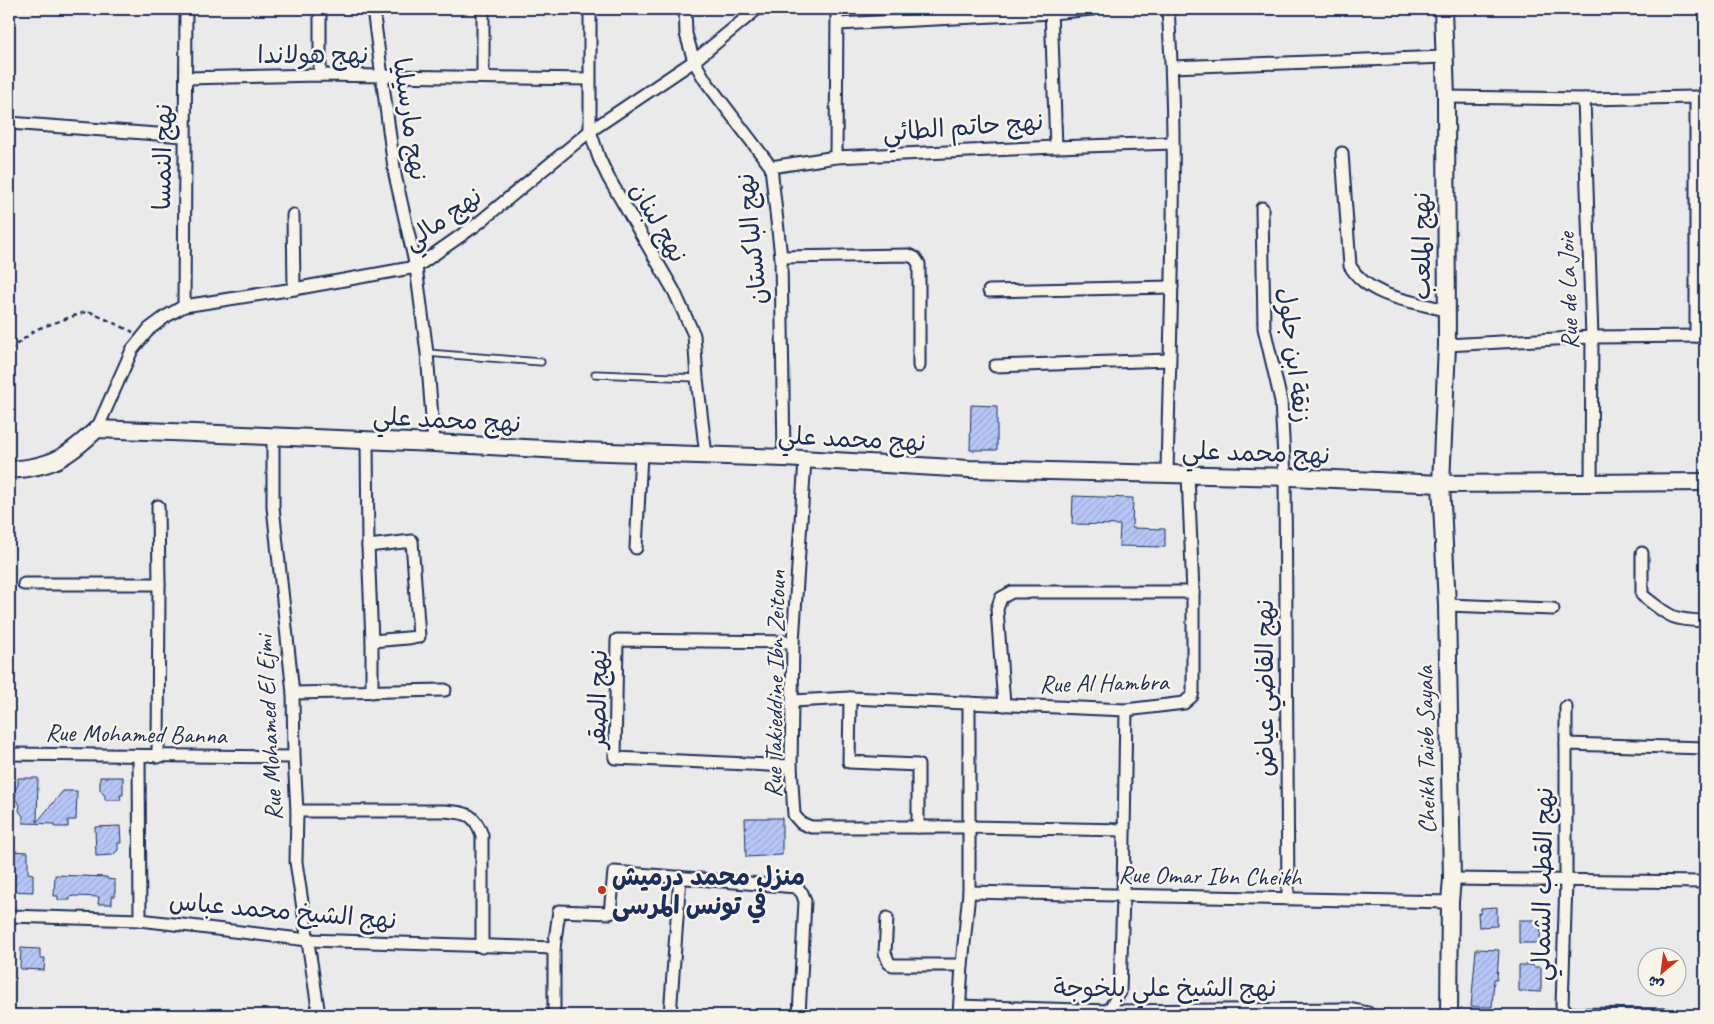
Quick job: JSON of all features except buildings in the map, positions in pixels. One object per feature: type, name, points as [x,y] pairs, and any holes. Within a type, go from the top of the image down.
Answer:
[{"type":"street","name":"نهج النمسا","points":[[184,306],[186,9]]},
{"type":"street","points":[[320,9],[320,75]]},
{"type":"street","name":"نهج مارسيليا","points":[[373,9],[395,175],[416,267],[427,353],[434,443]]},
{"type":"street","points":[[483,77],[484,9]]},
{"type":"street","name":"نهج لبنان","points":[[590,9],[590,130],[599,158],[608,177],[674,291],[694,336],[706,456]]},
{"type":"street","name":"نهج الباكستان","points":[[685,9],[686,34],[694,61],[705,80],[771,167],[781,258],[784,458]]},
{"type":"street","name":"نهج مالي","points":[[97,429],[132,350],[149,329],[160,321],[184,306],[416,267],[476,225],[590,130],[694,61],[757,9]]},
{"type":"street","points":[[836,157],[837,9]]},
{"type":"street","points":[[838,24],[1092,9]]},
{"type":"street","points":[[1167,474],[1172,287],[1172,67],[1168,9]]},
{"type":"street","name":"نهج الملعب","points":[[1440,484],[1447,345],[1446,97],[1443,9]]},
{"type":"street","name":"نهج حاتم الطائي","points":[[771,167],[836,157],[1056,147],[1052,11]]},
{"type":"street","points":[[1172,67],[1445,56]]},
{"type":"street","name":"نهج هولاندا","points":[[186,78],[320,75],[589,79]]},
{"type":"street","points":[[1446,97],[1584,99],[1696,97],[1701,219],[1701,336],[1592,337],[1447,345]]},
{"type":"street","name":"Rue de La Joie","points":[[1584,99],[1592,337],[1591,482]]},
{"type":"street","points":[[9,122],[184,136]]},
{"type":"street","points":[[1056,147],[1172,143]]},
{"type":"street","points":[[1342,153],[1350,266],[1355,274],[1362,282],[1389,295],[1446,310]]},
{"type":"street","name":"زنقة ابن جلول","points":[[1262,208],[1264,328],[1280,402],[1285,477]]},
{"type":"street","points":[[293,214],[294,289]]},
{"type":"street","points":[[781,258],[908,255],[915,258],[919,264],[919,366]]},
{"type":"street","points":[[989,291],[1172,287]]},
{"type":"street","points":[[995,366],[1169,360]]},
{"type":"street","points":[[9,470],[24,469],[58,461],[73,451],[97,429]]},
{"type":"street","name":"نهج محمد علي","points":[[97,429],[641,454],[784,458],[968,469],[1285,477],[1440,484],[1705,482]]},
{"type":"street","name":"Rue Mohamed El Ejmi","points":[[273,437],[273,507],[293,693],[297,811],[296,862],[319,1015]]},
{"type":"street","points":[[367,440],[372,692]]},
{"type":"street","points":[[636,548],[641,454]]},
{"type":"street","name":"Rue Takieddine Ibn Zeitoun","points":[[805,460],[793,642],[791,766],[794,815],[801,823],[811,827],[969,827],[1124,830]]},
{"type":"street","name":"Rue Al Hambra","points":[[792,702],[850,698],[1126,710],[1184,703],[1192,696],[1192,592],[1188,475]]},
{"type":"street","name":"نهج القاضي عياض","points":[[1285,477],[1288,899]]},
{"type":"street","name":"Cheikh Taieb Sayala","points":[[1440,484],[1447,605],[1452,878],[1449,1015]]},
{"type":"street","points":[[158,506],[158,757]]},
{"type":"street","points":[[368,546],[412,541],[419,637],[372,641]]},
{"type":"street","points":[[1642,553],[1642,595],[1668,616],[1682,620],[1705,621]]},
{"type":"street","points":[[24,584],[159,584]]},
{"type":"street","points":[[1004,705],[997,609],[1001,598],[1012,592],[1192,592]]},
{"type":"street","points":[[1447,605],[1553,609]]},
{"type":"street","name":"نهج الصقر","points":[[791,766],[615,758],[618,640],[793,642]]},
{"type":"street","points":[[293,693],[445,690]]},
{"type":"street","points":[[850,698],[849,762],[918,765],[918,827]]},
{"type":"street","points":[[960,1011],[962,964],[969,892],[969,703]]},
{"type":"street","name":"نهج القطب الشمالي","points":[[1566,707],[1566,881],[1562,1006],[1568,1013],[1577,1014],[1668,1015]]},
{"type":"street","points":[[1108,1013],[1120,992],[1126,710]]},
{"type":"street","points":[[1566,744],[1705,748]]},
{"type":"street","name":"Rue Mohamed Banna","points":[[9,754],[294,757]]},
{"type":"street","points":[[139,756],[140,920]]},
{"type":"street","points":[[297,811],[436,811],[466,813],[477,822],[482,835],[482,947]]},
{"type":"street","points":[[554,1015],[554,948],[559,911],[610,913],[614,872],[796,887],[802,893],[805,901],[799,1015]]},
{"type":"street","points":[[670,1015],[680,877]]},
{"type":"street","points":[[1452,878],[1705,882]]},
{"type":"street","name":"Rue Omar Ibn Cheikh","points":[[969,892],[1450,902]]},
{"type":"street","name":"نهج الشيخ محمد عباس","points":[[9,916],[140,920],[308,940],[554,948]]},
{"type":"street","points":[[887,918],[885,953],[888,963],[898,965],[962,964]]},
{"type":"street","name":"نهج الشيخ علي بلخوجة","points":[[960,1011],[1108,1013],[1349,1009],[1368,1013],[1369,1015]]},
{"type":"lane","points":[[427,353],[542,362]]},
{"type":"lane","points":[[595,374],[697,378]]},
{"type":"path","points":[[9,350],[37,329],[88,311],[143,337]]},
{"type":"place","name":"منزل محمد درميش في تونس المرسى","points":[[602,890]]}]
